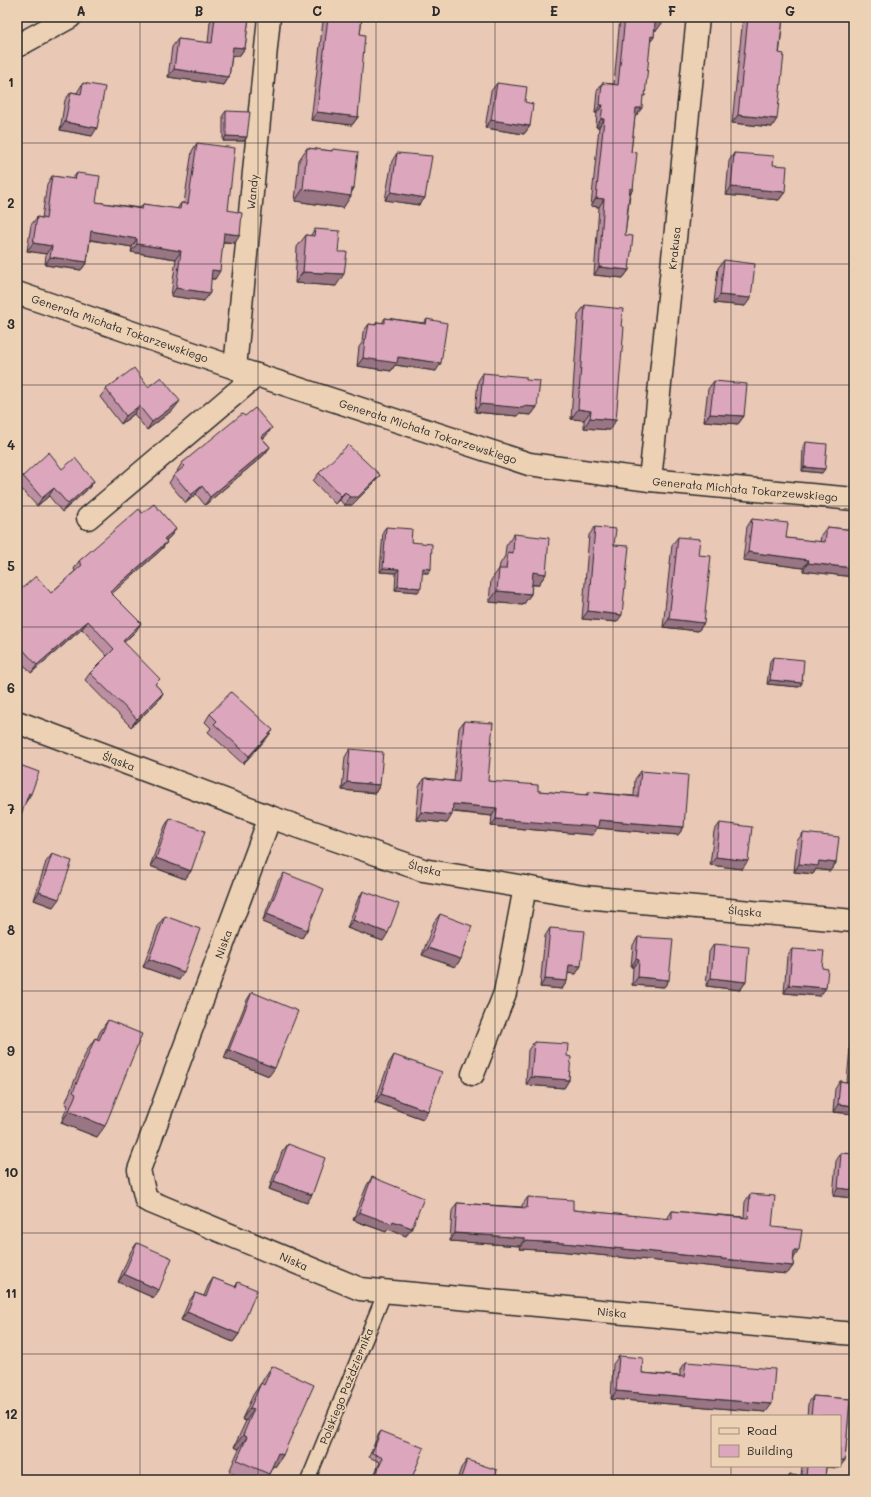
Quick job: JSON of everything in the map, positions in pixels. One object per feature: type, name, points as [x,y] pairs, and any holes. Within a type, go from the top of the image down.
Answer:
[{"type":"street","points":[[17,46],[70,17]]},
{"type":"street","name":"Wandy","points":[[244,371],[269,17]]},
{"type":"street","name":"Krakusa","points":[[650,480],[698,17]]},
{"type":"street","name":"Generała Michała Tokarzewskiego","points":[[17,293],[244,371],[529,464],[650,480],[854,499]]},
{"type":"street","points":[[133,461],[244,371]]},
{"type":"street","points":[[88,518],[244,371]]},
{"type":"street","name":"Śląska","points":[[17,722],[270,818],[423,870],[584,897],[854,921]]},
{"type":"street","name":"Niska","points":[[270,818],[139,1170],[146,1200],[360,1289],[854,1334]]},
{"type":"street","points":[[474,1074],[505,993],[524,887]]},
{"type":"lane","name":"Polskiego Października","points":[[308,1480],[385,1292]]},
{"type":"building","points":[[215,17],[249,17],[245,48],[233,47],[229,77],[174,69],[178,39],[212,43]]},
{"type":"building","points":[[328,17],[362,17],[360,34],[365,35],[358,117],[317,112]]},
{"type":"building","points":[[625,17],[663,17],[663,22],[655,22],[654,37],[651,36],[645,96],[643,96],[642,108],[636,108],[631,152],[637,153],[633,189],[630,188],[625,235],[633,236],[629,270],[599,267],[604,199],[596,198],[604,119],[601,119],[603,105],[600,105],[602,83],[618,85]]},
{"type":"building","points":[[748,17],[783,17],[779,53],[784,54],[777,119],[738,115]]},
{"type":"building","points":[[83,83],[105,87],[97,128],[65,122],[71,92],[81,94]]},
{"type":"building","points":[[497,83],[527,87],[525,102],[533,104],[530,126],[491,120]]},
{"type":"building","points":[[226,111],[250,112],[247,137],[226,136]]},
{"type":"building","points":[[197,143],[235,148],[228,210],[242,213],[240,235],[224,233],[220,271],[212,270],[210,293],[176,288],[181,251],[137,244],[137,239],[91,231],[87,262],[50,257],[52,246],[33,243],[37,217],[46,219],[52,176],[75,179],[77,173],[100,176],[96,202],[142,209],[143,204],[180,209],[181,203],[188,204]]},
{"type":"building","points":[[307,148],[358,152],[354,188],[352,188],[351,196],[303,189]]},
{"type":"building","points":[[397,153],[432,156],[425,198],[391,192]]},
{"type":"building","points":[[734,153],[774,156],[773,165],[787,166],[785,192],[731,187]]},
{"type":"building","points":[[315,229],[340,231],[338,252],[347,252],[344,274],[303,272],[306,235],[314,236]]},
{"type":"building","points":[[724,260],[755,264],[751,298],[720,295]]},
{"type":"building","points":[[585,305],[623,309],[621,326],[624,327],[616,420],[590,418],[591,411],[578,409]]},
{"type":"building","points":[[385,318],[426,324],[427,319],[447,323],[441,363],[398,357],[397,363],[363,358],[365,339],[369,324],[376,325],[377,322],[385,323]]},
{"type":"building","points":[[134,368],[148,387],[161,377],[180,401],[152,422],[139,406],[126,416],[106,389]]},
{"type":"building","points":[[483,373],[526,377],[526,380],[540,381],[537,407],[523,406],[523,408],[480,404]]},
{"type":"building","points":[[714,381],[747,384],[744,416],[710,414]]},
{"type":"building","points":[[255,408],[272,428],[261,437],[270,447],[210,497],[202,486],[191,495],[174,475],[185,466],[182,463],[242,414],[245,416]]},
{"type":"building","points":[[806,442],[827,444],[825,469],[804,467]]},
{"type":"building","points":[[348,445],[380,475],[358,497],[350,497],[345,492],[341,496],[319,473]]},
{"type":"building","points":[[49,452],[62,469],[75,458],[94,481],[68,504],[54,488],[42,498],[23,476]]},
{"type":"building","points":[[154,504],[176,529],[164,539],[167,542],[110,592],[141,623],[123,641],[160,679],[155,684],[163,693],[137,719],[90,673],[114,649],[88,621],[37,665],[17,643],[17,593],[36,576],[51,593],[82,565],[79,561],[139,509],[142,513]]},
{"type":"building","points":[[752,519],[788,523],[786,538],[825,542],[827,527],[854,530],[854,568],[808,563],[809,560],[748,552]]},
{"type":"building","points":[[386,527],[412,529],[411,542],[432,544],[431,569],[423,568],[421,588],[398,586],[399,569],[383,568]]},
{"type":"building","points":[[595,527],[616,529],[614,545],[629,546],[622,615],[588,611]]},
{"type":"building","points":[[514,534],[549,538],[546,574],[533,572],[531,594],[497,591],[499,569],[506,569],[508,552],[513,553]]},
{"type":"building","points":[[678,537],[700,539],[698,555],[711,556],[704,623],[669,619]]},
{"type":"building","points":[[773,657],[804,660],[802,683],[770,680]]},
{"type":"building","points":[[231,692],[273,730],[249,756],[214,724],[217,721],[210,714]]},
{"type":"building","points":[[464,721],[493,723],[488,781],[538,785],[538,791],[588,795],[588,792],[638,797],[641,771],[688,775],[684,827],[599,820],[598,827],[496,819],[497,808],[453,804],[452,815],[421,812],[425,778],[459,782]]},
{"type":"building","points":[[350,749],[383,752],[380,785],[347,782]]},
{"type":"building","points":[[17,764],[39,772],[19,820],[17,819]]},
{"type":"building","points":[[170,818],[205,831],[191,871],[156,858]]},
{"type":"building","points":[[720,823],[752,827],[748,861],[716,857]]},
{"type":"building","points":[[803,833],[839,837],[836,863],[819,861],[818,866],[799,864]]},
{"type":"building","points":[[52,854],[72,861],[59,899],[39,892]]},
{"type":"building","points":[[284,873],[324,889],[307,930],[267,914]]},
{"type":"building","points":[[363,891],[399,904],[388,933],[353,920]]},
{"type":"building","points":[[440,914],[472,926],[461,959],[428,948]]},
{"type":"building","points":[[165,916],[200,929],[184,972],[149,959]]},
{"type":"building","points":[[550,928],[585,931],[581,966],[569,965],[567,981],[545,979]]},
{"type":"building","points":[[638,937],[673,939],[669,980],[638,977],[639,960],[636,959]]},
{"type":"building","points":[[714,944],[749,947],[746,982],[711,978]]},
{"type":"building","points":[[792,949],[824,951],[822,968],[828,969],[826,988],[789,985]]},
{"type":"building","points":[[252,992],[298,1011],[275,1068],[229,1050]]},
{"type":"building","points":[[108,1020],[142,1034],[105,1126],[69,1111],[76,1094],[73,1092],[95,1038],[99,1040]]},
{"type":"building","points":[[534,1042],[568,1044],[567,1056],[571,1057],[569,1080],[531,1077]]},
{"type":"building","points":[[394,1055],[442,1072],[428,1111],[381,1094]]},
{"type":"building","points":[[854,1061],[854,1106],[838,1104],[840,1081],[852,1083]]},
{"type":"building","points":[[288,1144],[325,1158],[312,1195],[274,1181]]},
{"type":"building","points":[[841,1153],[854,1154],[854,1190],[838,1188]]},
{"type":"building","points":[[372,1177],[424,1198],[412,1228],[393,1221],[392,1224],[359,1212]]},
{"type":"building","points":[[750,1194],[775,1196],[772,1227],[802,1230],[799,1250],[794,1250],[793,1266],[564,1243],[525,1241],[525,1238],[455,1233],[457,1203],[527,1208],[528,1197],[573,1200],[573,1210],[672,1219],[672,1211],[748,1218]]},
{"type":"building","points":[[137,1243],[172,1258],[159,1290],[124,1274]]},
{"type":"building","points":[[213,1278],[236,1287],[238,1282],[257,1290],[239,1334],[187,1312],[195,1293],[206,1297]]},
{"type":"building","points":[[619,1356],[643,1358],[642,1373],[684,1377],[686,1362],[775,1369],[772,1404],[616,1391]]},
{"type":"building","points":[[272,1366],[314,1385],[283,1455],[278,1453],[269,1474],[237,1460],[247,1437],[243,1435],[254,1409],[250,1408],[261,1383],[264,1385]]},
{"type":"building","points":[[813,1396],[850,1399],[845,1460],[841,1460],[841,1415],[811,1415]]},
{"type":"building","points":[[381,1431],[424,1448],[411,1480],[379,1480],[374,1478],[383,1458],[372,1453]]},
{"type":"building","points":[[467,1460],[497,1470],[496,1475],[509,1480],[460,1480]]},
{"type":"building","points":[[807,1467],[826,1467],[825,1479],[840,1480],[789,1480],[790,1475],[806,1477]]}]
